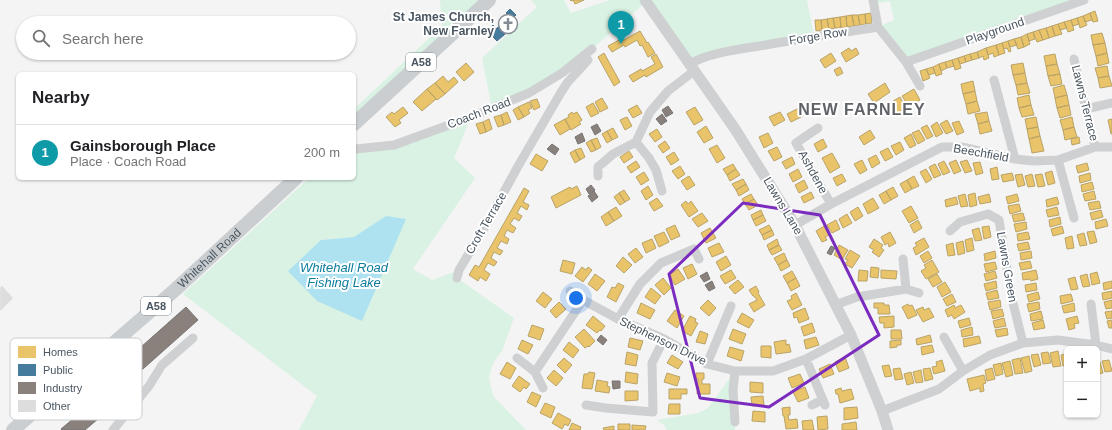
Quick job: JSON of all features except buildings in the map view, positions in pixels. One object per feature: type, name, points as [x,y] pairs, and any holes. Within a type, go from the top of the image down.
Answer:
[{"type":"main road","name":"A58","points":[[356,122],[488,0]]},
{"type":"main road","name":"Whitehall Road","points":[[119,338],[176,289],[294,180]]},
{"type":"main road","name":"Whitehall Road","points":[[13,430],[25,420]]},
{"type":"street","points":[[873,0],[878,27],[906,62],[920,86]]},
{"type":"street","name":"Playground","points":[[906,62],[1084,0]]},
{"type":"street","name":"Lawns Lane","points":[[646,1],[735,129],[795,225],[851,335],[882,411],[888,430]]},
{"type":"street","name":"Forge Row","points":[[636,142],[650,112],[668,91],[692,68],[695,60],[728,51],[878,27]]},
{"type":"street","name":"Coach Road","points":[[356,149],[394,145],[471,117],[529,93],[562,73],[592,49]]},
{"type":"street","name":"Croft Terrace","points":[[457,278],[458,270],[486,225],[560,94],[567,83],[588,60],[584,55]]},
{"type":"street","name":"Lawns Terrace","points":[[1074,59],[1095,147]]},
{"type":"street","points":[[994,80],[1015,159]]},
{"type":"street","points":[[1086,109],[1112,103]]},
{"type":"street","name":"Ashdene","points":[[818,128],[796,143],[831,204]]},
{"type":"street","points":[[598,176],[598,167],[613,154],[636,142],[649,158],[656,170],[662,191]]},
{"type":"street","name":"Beechfield","points":[[795,225],[831,204],[942,147],[962,147],[1015,159],[1034,161],[1058,160],[1095,147],[1112,146]]},
{"type":"street","points":[[1058,160],[1074,218]]},
{"type":"street","name":"Lawns Green","points":[[950,231],[960,222],[988,214],[999,220],[1012,299],[1023,343]]},
{"type":"street","points":[[618,319],[640,284],[661,263],[692,245],[699,259]]},
{"type":"street","points":[[903,259],[906,289]]},
{"type":"street","points":[[835,305],[857,297],[906,289],[919,293]]},
{"type":"street","name":"Stephenson Drive","points":[[570,291],[583,300],[618,319],[664,339],[707,364],[735,371],[773,371],[806,359],[851,335]]},
{"type":"street","points":[[535,372],[583,300]]},
{"type":"street","points":[[1091,304],[1096,345]]},
{"type":"street","points":[[707,364],[731,306]]},
{"type":"street","points":[[944,337],[963,371]]},
{"type":"street","points":[[142,395],[162,365],[193,338]]},
{"type":"street","points":[[586,405],[654,412],[652,363],[664,339]]},
{"type":"street","points":[[882,411],[939,389],[963,371],[990,355],[1023,343],[1058,340],[1096,345],[1112,349]]},
{"type":"street","points":[[517,358],[535,372],[543,388]]},
{"type":"street","points":[[806,359],[824,402],[812,405]]},
{"type":"street","points":[[735,371],[733,390],[735,422]]},
{"type":"street","points":[[113,430],[121,420]]},
{"type":"highlighted area","points":[[743,203],[820,215],[879,335],[769,407],[700,398],[669,274]]},
{"type":"green space","points":[[440,0],[480,0],[356,117],[356,107],[442,26]]},
{"type":"green space","points":[[531,0],[564,0],[571,13],[608,0],[807,0],[814,37],[748,48],[689,65],[646,2],[562,73],[492,109],[482,58],[537,7]]},
{"type":"green space","points":[[873,0],[1084,0],[906,62],[878,27],[894,20],[890,1],[873,4]]},
{"type":"green space","points":[[471,117],[454,158],[475,178],[413,269],[432,280],[459,270],[457,278],[514,318],[502,351],[492,366],[489,378],[494,397],[526,430],[299,430],[317,396],[183,294],[307,180],[356,180],[356,148],[394,145]],"holes":[[[354,237],[288,272],[321,240]]]},
{"type":"green space","points":[[735,371],[735,430],[666,430],[665,426],[657,420],[699,413],[708,408]]},
{"type":"water","name":"Whitehall Road Fishing Lake","points":[[386,216],[406,219],[362,321],[317,301],[288,271],[321,240],[354,237]]},
{"type":"place","name":"St James Church, New Farnley","points":[[508,24]]},
{"type":"place","name":"Gainsborough Place","points":[[621,44]]},
{"type":"district","name":"NEW FARNLEY","points":[[862,109]]}]
